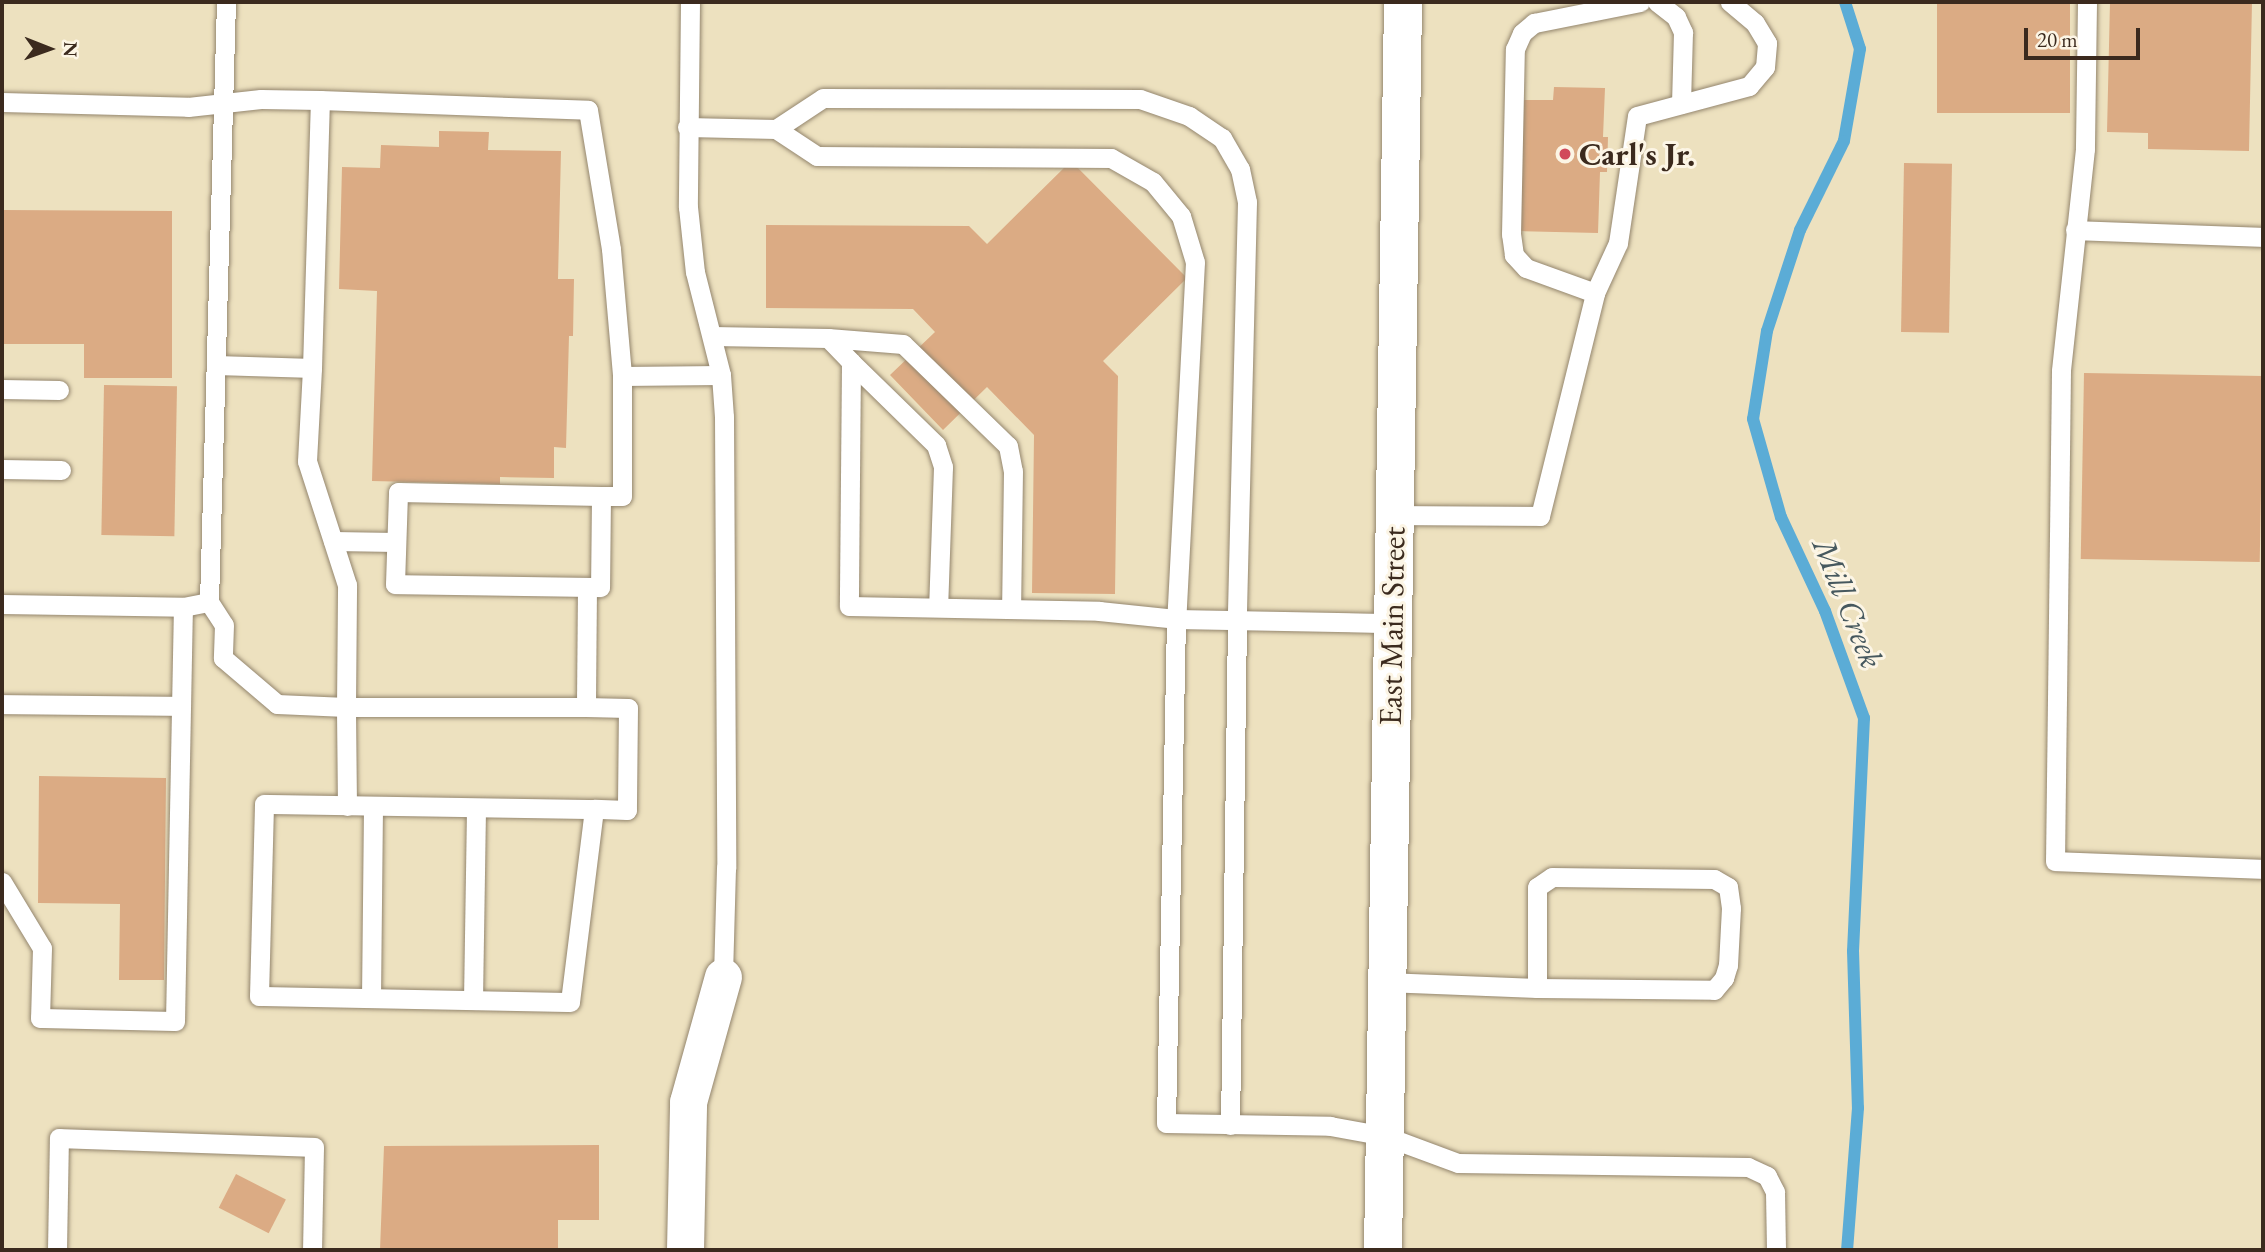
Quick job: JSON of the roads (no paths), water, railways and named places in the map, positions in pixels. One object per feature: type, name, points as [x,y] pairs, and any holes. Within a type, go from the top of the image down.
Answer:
[{"type":"street","name":"East Main Street","points":[[1383,1250],[1385,982],[1403,2]]},
{"type":"street","points":[[685,1250],[688,1102],[723,977]]},
{"type":"lane","points":[[226,2],[209,602],[224,625],[223,657],[277,704],[346,707],[628,708],[626,810],[594,809],[373,807],[264,804],[259,996],[570,1002],[594,809]]},
{"type":"lane","points":[[690,2],[688,207],[695,272],[721,375],[724,417],[726,868],[723,977]]},
{"type":"lane","points":[[1595,293],[1526,268],[1514,255],[1511,234],[1515,50],[1522,33],[1535,23],[1640,2]]},
{"type":"lane","points":[[1657,2],[1676,17],[1683,32],[1681,104]]},
{"type":"lane","points":[[1395,515],[1540,516],[1595,293],[1618,243],[1637,116],[1749,86],[1765,67],[1767,43],[1755,23],[1730,2]]},
{"type":"lane","points":[[2087,2],[2085,149],[2061,371],[2055,861],[2263,869]]},
{"type":"lane","points":[[776,130],[824,98],[1140,99],[1189,116],[1222,138],[1240,169],[1248,202],[1237,620],[1230,1125]]},
{"type":"lane","points":[[2,102],[188,107],[261,99],[588,110],[611,249],[622,376],[622,496],[398,492],[395,584],[600,587],[601,496]]},
{"type":"lane","points":[[320,100],[307,461],[347,584],[346,806]]},
{"type":"lane","points":[[687,127],[776,130],[817,156],[1111,158],[1153,182],[1181,216],[1195,262],[1176,619],[1166,1124],[1330,1126],[1385,1136],[1458,1163],[1748,1167],[1767,1176],[1775,1192],[1776,1250]]},
{"type":"lane","points":[[2076,230],[2263,237]]},
{"type":"lane","points":[[712,336],[828,338],[903,344],[1008,446],[1013,471],[1011,609]]},
{"type":"lane","points":[[828,338],[936,445],[943,467],[939,607]]},
{"type":"lane","points":[[851,362],[849,606],[1099,611],[1176,619],[1392,623]]},
{"type":"lane","points":[[217,365],[312,368]]},
{"type":"lane","points":[[622,376],[721,375]]},
{"type":"lane","points":[[2,389],[59,390]]},
{"type":"lane","points":[[2,469],[61,470]]},
{"type":"lane","points":[[333,541],[396,542]]},
{"type":"lane","points":[[586,707],[587,587]]},
{"type":"lane","points":[[2,604],[183,607],[209,602]]},
{"type":"lane","points":[[2,882],[42,948],[40,1018],[175,1021],[183,607]]},
{"type":"lane","points":[[2,704],[181,706]]},
{"type":"lane","points":[[371,998],[373,807]]},
{"type":"lane","points":[[473,1000],[476,808]]},
{"type":"lane","points":[[1385,982],[1537,989],[1714,990],[1724,978],[1728,965],[1731,908],[1728,887],[1714,879],[1552,877],[1537,887],[1537,989]]},
{"type":"lane","points":[[57,1250],[60,1138],[314,1147],[312,1250]]},
{"type":"waterway","name":"Mill Creek","points":[[1845,2],[1860,49],[1844,141],[1800,230],[1767,331],[1753,419],[1781,517],[1825,611],[1864,718],[1853,951],[1858,1108],[1847,1250]]},
{"type":"place","name":"Carl's Jr.","points":[[1565,154]]}]
